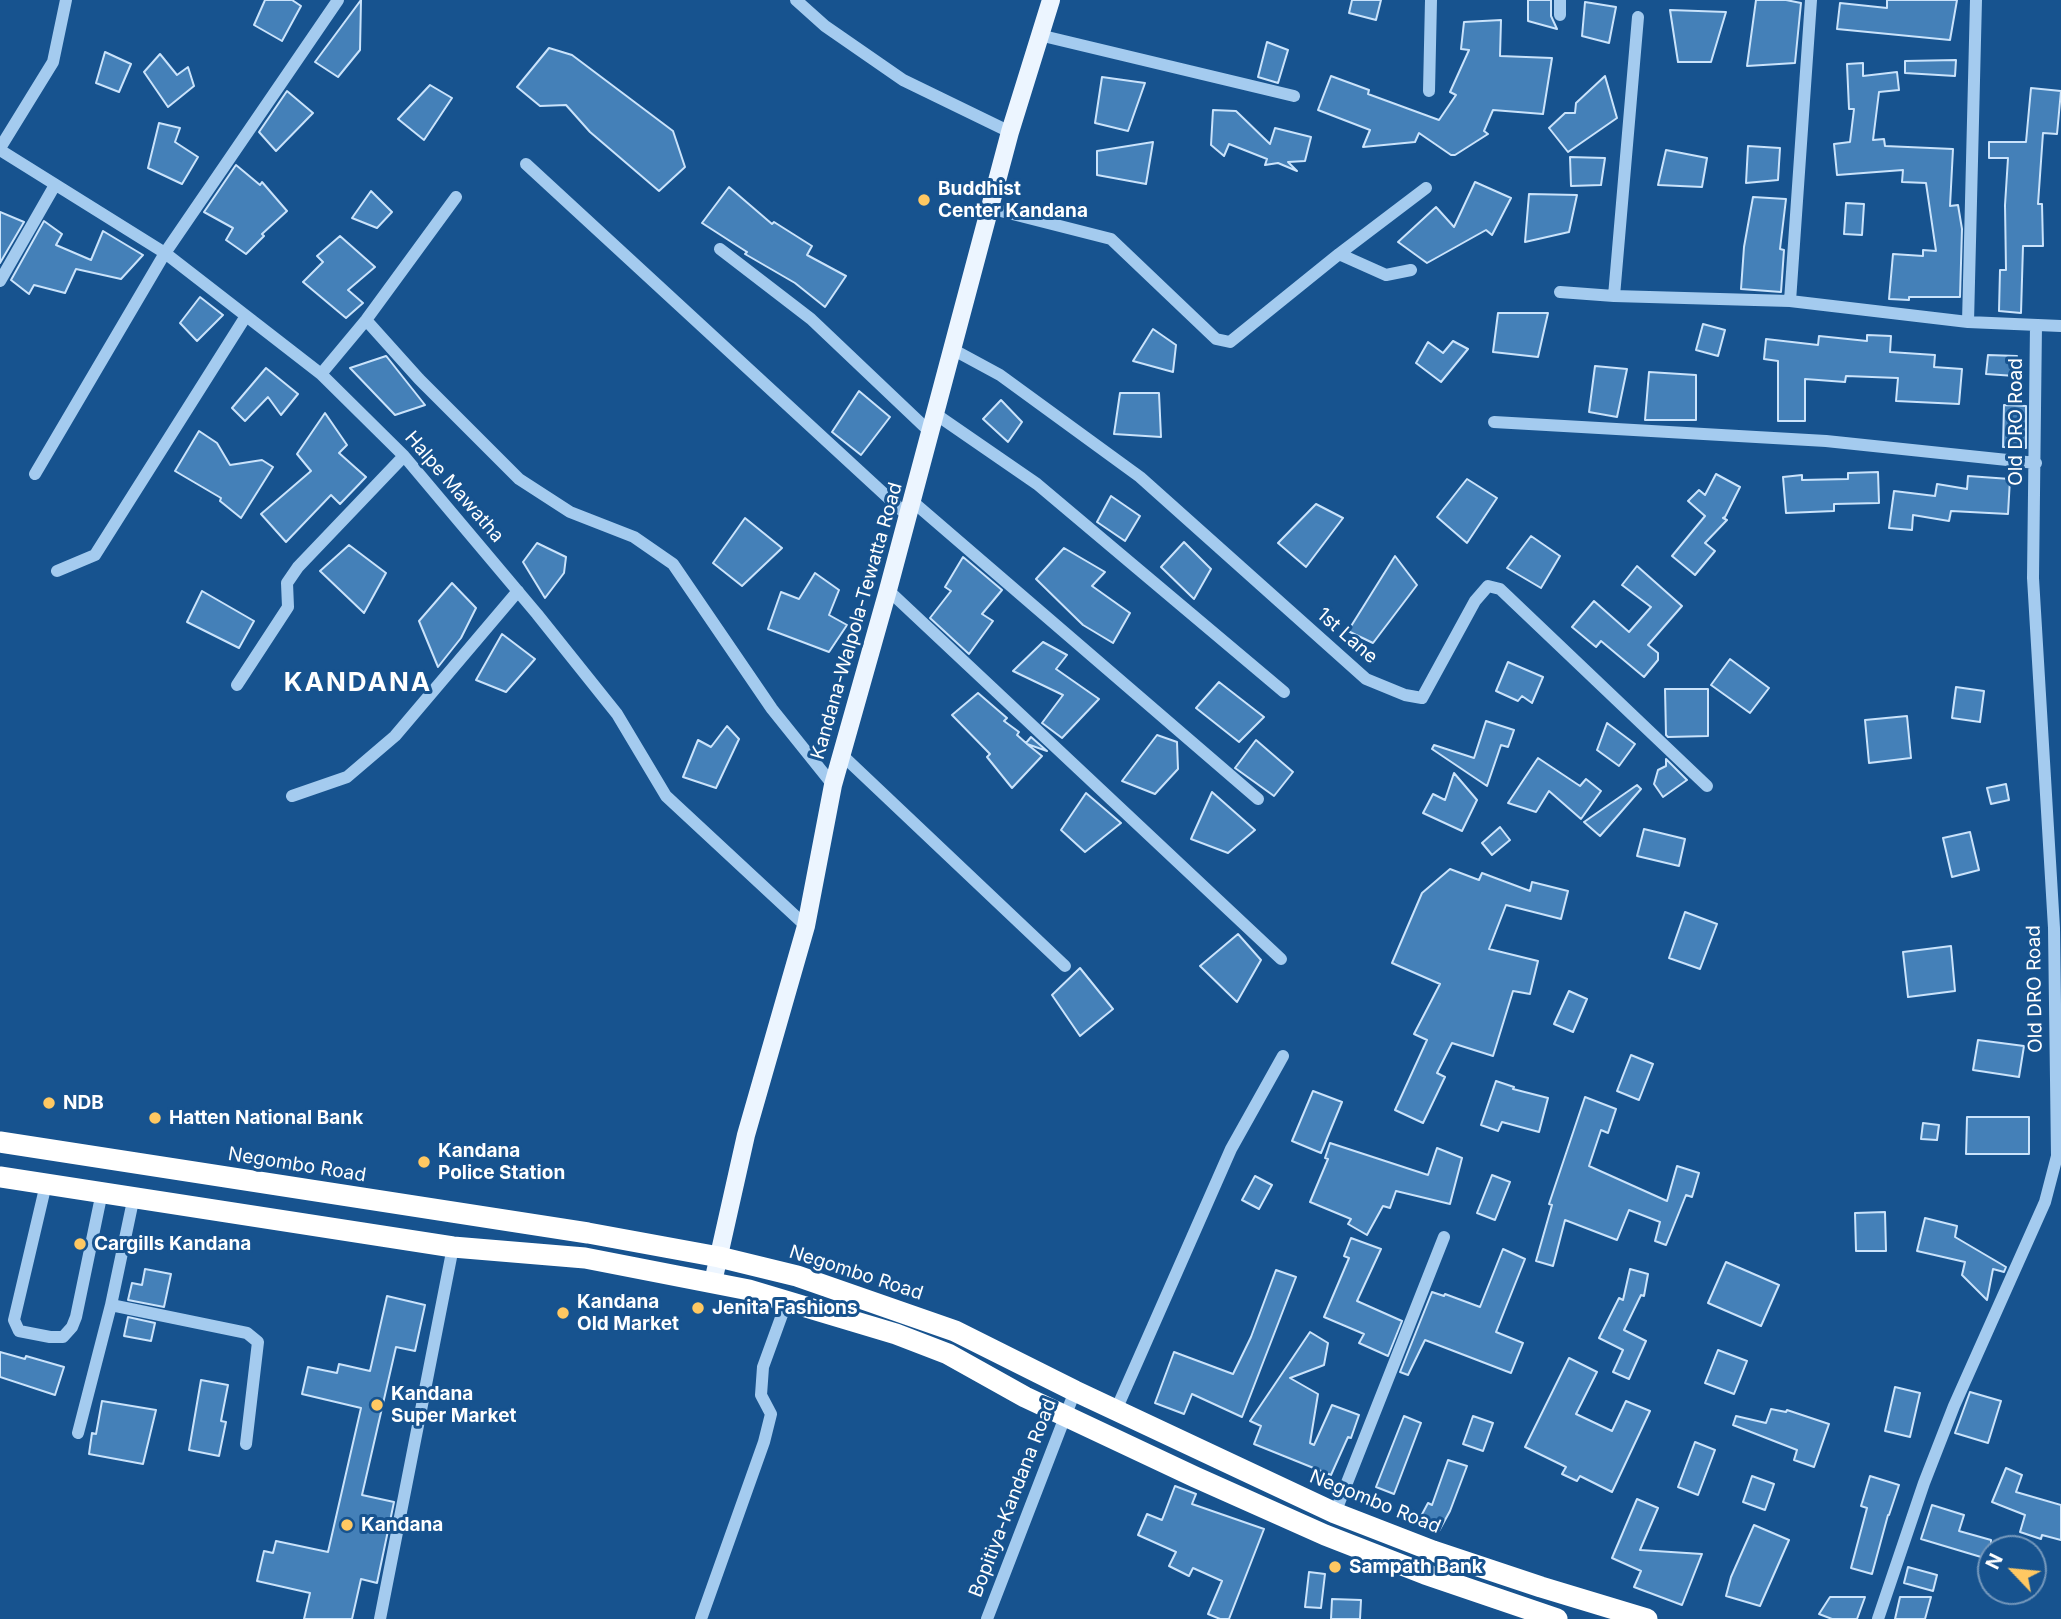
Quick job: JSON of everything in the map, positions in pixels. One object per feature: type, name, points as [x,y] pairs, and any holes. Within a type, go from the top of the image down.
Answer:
[{"type":"highway","name":"Negombo Road","points":[[0,1142],[588,1233],[719,1257],[797,1276],[955,1331],[1075,1391],[1335,1513],[1433,1551],[1647,1619]]},
{"type":"highway","points":[[0,1177],[453,1247],[585,1258],[713,1282],[787,1301],[948,1353],[1025,1397],[1325,1535],[1425,1574],[1557,1619]]},
{"type":"main road","name":"Kandana-Walpola-Tewatta Road","points":[[713,1282],[746,1135],[806,926],[841,754],[888,590],[1010,132],[1051,0]]},
{"type":"street","points":[[1,153],[52,62],[66,0]]},
{"type":"street","points":[[35,474],[165,253],[338,0]]},
{"type":"street","points":[[796,0],[825,26],[903,80],[1010,132]]},
{"type":"street","points":[[1429,91],[1431,0]]},
{"type":"street","points":[[1560,0],[1560,15]]},
{"type":"street","points":[[1790,302],[1811,0]]},
{"type":"street","points":[[1968,322],[1976,0]]},
{"type":"street","points":[[1614,296],[1638,17]]},
{"type":"street","points":[[1039,35],[1294,96]]},
{"type":"street","name":"Halpe Mawatha","points":[[1,153],[165,253],[321,374],[404,456],[518,591],[617,713],[666,796],[806,926]]},
{"type":"street","points":[[526,164],[910,508],[1258,799]]},
{"type":"street","points":[[0,281],[55,185]]},
{"type":"street","points":[[989,208],[1111,239],[1216,340],[1230,342],[1426,188]]},
{"type":"street","points":[[321,374],[366,320],[456,197]]},
{"type":"street","points":[[720,249],[811,320],[930,432]]},
{"type":"street","points":[[1339,254],[1386,275],[1411,270]]},
{"type":"street","points":[[1560,292],[1790,302],[1968,322],[2060,326]]},
{"type":"street","points":[[57,570],[95,555],[246,316]]},
{"type":"street","points":[[366,320],[419,379],[519,479],[569,512],[634,537],[673,564],[772,709],[833,785]]},
{"type":"street","name":"Old DRO Road","points":[[1878,1619],[1924,1483],[1954,1406],[2045,1202],[2057,1156],[2057,928],[2033,578],[2036,325]]},
{"type":"street","name":"1st Lane","points":[[952,349],[1000,375],[1140,477],[1366,679],[1405,695],[1422,698],[1475,601],[1488,586],[1500,589],[1707,786]]},
{"type":"street","points":[[934,413],[1037,484],[1284,692]]},
{"type":"street","points":[[1494,422],[1826,441],[2036,463]]},
{"type":"street","points":[[237,685],[288,607],[287,583],[298,567],[404,456]]},
{"type":"street","points":[[888,590],[1280,959]]},
{"type":"street","points":[[292,796],[347,777],[395,736],[518,591]]},
{"type":"street","points":[[841,754],[1065,966]]},
{"type":"street","points":[[1116,1410],[1231,1149],[1283,1056]]},
{"type":"street","points":[[46,1184],[14,1320],[19,1331],[50,1337],[63,1337],[76,1317],[102,1192]]},
{"type":"street","points":[[78,1433],[111,1305],[134,1196]]},
{"type":"street","points":[[1335,1513],[1444,1237]]},
{"type":"street","points":[[380,1619],[453,1247]]},
{"type":"street","points":[[701,1619],[764,1442],[771,1413],[761,1395],[763,1367],[787,1301]]},
{"type":"street","points":[[111,1305],[247,1334],[258,1342],[246,1444]]},
{"type":"street","name":"Bopitiya-Kandana Road","points":[[987,1619],[1075,1391]]},
{"type":"building","points":[[265,0],[292,0],[301,6],[282,41],[254,25]]},
{"type":"building","points":[[361,0],[360,50],[338,77],[315,62]]},
{"type":"building","points":[[1352,0],[1381,0],[1376,20],[1349,13]]},
{"type":"building","points":[[1528,0],[1551,0],[1551,16],[1557,29],[1528,21]]},
{"type":"building","points":[[1756,0],[1801,3],[1795,63],[1747,66]]},
{"type":"building","points":[[1887,0],[1957,0],[1950,40],[1837,29],[1840,3],[1887,8]]},
{"type":"building","points":[[1585,2],[1616,7],[1609,43],[1582,36]]},
{"type":"building","points":[[1670,10],[1726,12],[1711,62],[1678,62]]},
{"type":"building","points":[[1501,20],[1500,56],[1552,58],[1543,114],[1493,110],[1484,131],[1488,134],[1451,155],[1419,133],[1415,142],[1363,147],[1370,130],[1318,110],[1331,76],[1369,90],[1368,94],[1439,120],[1456,95],[1450,92],[1469,50],[1461,49],[1464,22]]},
{"type":"building","points":[[1267,42],[1288,50],[1278,83],[1258,77]]},
{"type":"building","points":[[549,48],[572,55],[673,131],[685,167],[659,191],[590,132],[566,105],[540,106],[517,87]]},
{"type":"building","points":[[105,52],[131,64],[119,92],[96,83]]},
{"type":"building","points":[[160,54],[177,75],[188,67],[194,86],[168,107],[144,72]]},
{"type":"building","points":[[1956,60],[1955,76],[1905,73],[1905,61]]},
{"type":"building","points":[[1863,63],[1863,76],[1897,72],[1899,90],[1879,92],[1873,140],[1884,139],[1885,146],[1953,149],[1950,206],[1958,205],[1962,229],[1960,297],[1889,299],[1893,254],[1923,256],[1923,250],[1936,251],[1926,183],[1902,182],[1903,170],[1837,175],[1834,144],[1850,142],[1854,109],[1849,109],[1847,64]]},
{"type":"building","points":[[1605,76],[1617,118],[1568,152],[1549,128],[1565,113],[1575,113],[1576,103]]},
{"type":"building","points":[[1102,77],[1145,83],[1128,131],[1095,123]]},
{"type":"building","points":[[430,85],[452,98],[424,140],[398,119]]},
{"type":"building","points":[[2031,88],[2061,91],[2057,134],[2043,133],[2038,204],[2042,204],[2043,246],[2023,246],[2021,313],[1999,311],[2000,270],[2006,270],[2005,205],[2008,158],[1989,158],[1989,142],[2026,142]]},
{"type":"building","points":[[287,91],[313,113],[276,151],[259,132]]},
{"type":"building","points":[[1213,110],[1236,111],[1270,144],[1275,128],[1311,137],[1305,161],[1288,162],[1297,171],[1278,163],[1265,165],[1267,159],[1229,144],[1224,156],[1211,145]]},
{"type":"building","points":[[159,123],[180,128],[175,142],[198,157],[182,184],[148,168]]},
{"type":"building","points":[[1153,142],[1146,184],[1097,175],[1097,151]]},
{"type":"building","points":[[1748,146],[1780,148],[1778,180],[1746,183]]},
{"type":"building","points":[[1666,150],[1707,158],[1702,187],[1658,185]]},
{"type":"building","points":[[1570,157],[1605,158],[1601,185],[1571,186]]},
{"type":"building","points":[[236,165],[260,185],[262,182],[287,211],[262,234],[264,236],[246,254],[226,240],[233,228],[204,212]]},
{"type":"building","points":[[1475,182],[1511,198],[1492,235],[1486,230],[1427,263],[1398,242],[1436,207],[1454,227]]},
{"type":"building","points":[[729,187],[772,224],[774,222],[812,246],[807,255],[846,276],[825,307],[795,283],[745,254],[747,252],[702,223]]},
{"type":"building","points":[[371,191],[392,212],[377,228],[352,218]]},
{"type":"building","points":[[1529,194],[1577,195],[1569,232],[1525,242]]},
{"type":"building","points":[[1753,197],[1786,199],[1780,249],[1784,250],[1781,292],[1741,289],[1744,247]]},
{"type":"building","points":[[1846,203],[1864,204],[1862,235],[1844,234]]},
{"type":"building","points":[[0,212],[24,222],[0,263]]},
{"type":"building","points":[[44,221],[62,234],[56,245],[91,260],[103,231],[143,255],[121,279],[76,269],[65,293],[34,285],[29,294],[11,280]]},
{"type":"building","points":[[340,236],[375,267],[348,290],[363,303],[346,318],[303,282],[323,262],[317,256]]},
{"type":"building","points":[[200,297],[223,315],[197,341],[180,323]]},
{"type":"building","points":[[1498,313],[1548,313],[1538,357],[1493,352]]},
{"type":"building","points":[[1703,324],[1725,330],[1718,356],[1696,350]]},
{"type":"building","points":[[1153,329],[1176,345],[1173,372],[1133,361]]},
{"type":"building","points":[[1867,335],[1891,336],[1890,352],[1935,355],[1934,367],[1962,369],[1959,404],[1896,401],[1898,378],[1846,376],[1845,382],[1805,379],[1805,421],[1778,421],[1778,361],[1764,359],[1766,339],[1818,345],[1819,336],[1867,341]]},
{"type":"building","points":[[1453,341],[1468,349],[1441,382],[1416,363],[1428,342],[1443,353]]},
{"type":"building","points":[[1988,355],[2017,356],[2015,376],[1986,374]]},
{"type":"building","points":[[386,356],[425,405],[395,415],[350,368]]},
{"type":"building","points":[[1595,366],[1627,369],[1617,417],[1589,412]]},
{"type":"building","points":[[266,368],[298,394],[281,415],[268,397],[245,421],[232,408]]},
{"type":"building","points":[[1649,372],[1696,375],[1696,420],[1645,420]]},
{"type":"building","points":[[859,391],[890,417],[861,455],[832,432]]},
{"type":"building","points":[[1120,393],[1159,393],[1161,437],[1114,434]]},
{"type":"building","points":[[1001,400],[1022,422],[1008,442],[983,419]]},
{"type":"building","points":[[2004,405],[2026,406],[2026,448],[2003,447]]},
{"type":"building","points":[[325,413],[347,445],[339,453],[366,477],[340,504],[331,495],[286,542],[261,514],[311,471],[297,454]]},
{"type":"building","points":[[199,431],[217,443],[230,465],[262,460],[273,467],[241,518],[220,501],[221,498],[175,471]]},
{"type":"building","points":[[1878,472],[1879,503],[1834,504],[1834,511],[1786,513],[1783,477],[1802,475],[1802,480],[1848,479],[1848,473]]},
{"type":"building","points":[[1716,474],[1740,487],[1723,518],[1727,520],[1705,543],[1715,551],[1695,575],[1672,556],[1705,516],[1688,501],[1699,490],[1705,495]]},
{"type":"building","points":[[1968,476],[2010,479],[2008,514],[1951,511],[1949,521],[1913,515],[1912,530],[1889,528],[1894,491],[1935,496],[1937,484],[1967,489]]},
{"type":"building","points":[[1467,479],[1497,498],[1467,543],[1437,517]]},
{"type":"building","points":[[1111,496],[1140,516],[1125,541],[1097,522]]},
{"type":"building","points":[[1316,504],[1343,518],[1306,567],[1278,543]]},
{"type":"building","points":[[745,518],[782,548],[742,586],[713,563]]},
{"type":"building","points":[[1531,536],[1560,556],[1541,588],[1507,568]]},
{"type":"building","points":[[1184,542],[1211,569],[1194,599],[1161,567]]},
{"type":"building","points":[[537,543],[566,557],[564,573],[545,598],[523,562]]},
{"type":"building","points":[[349,545],[386,573],[364,613],[320,571]]},
{"type":"building","points":[[1064,548],[1105,572],[1092,586],[1130,613],[1113,643],[1083,625],[1036,579]]},
{"type":"building","points":[[1395,556],[1417,585],[1373,643],[1348,631]]},
{"type":"building","points":[[963,557],[1002,590],[982,614],[993,621],[969,654],[930,618],[951,591],[945,587]]},
{"type":"building","points":[[1637,566],[1682,606],[1648,645],[1658,653],[1658,660],[1644,677],[1601,641],[1596,647],[1572,627],[1594,601],[1629,632],[1651,607],[1622,585]]},
{"type":"building","points":[[815,573],[839,590],[829,615],[847,625],[829,652],[768,629],[781,592],[799,599]]},
{"type":"building","points":[[452,583],[476,608],[461,638],[438,667],[419,621]]},
{"type":"building","points":[[202,591],[254,621],[239,648],[187,622]]},
{"type":"building","points":[[502,634],[535,659],[506,692],[476,680]]},
{"type":"building","points":[[1043,642],[1067,655],[1056,669],[1099,699],[1062,738],[1042,723],[1063,695],[1013,671]]},
{"type":"building","points":[[1730,659],[1769,688],[1750,713],[1711,685]]},
{"type":"building","points":[[1508,662],[1543,677],[1532,703],[1522,696],[1518,701],[1496,691]]},
{"type":"building","points":[[1219,682],[1264,717],[1239,742],[1196,708]]},
{"type":"building","points":[[1956,687],[1984,691],[1980,722],[1952,718]]},
{"type":"building","points":[[1665,689],[1708,689],[1708,736],[1666,735]]},
{"type":"building","points":[[978,693],[1007,718],[1004,721],[1019,732],[1017,735],[1026,743],[1031,737],[1047,751],[1027,744],[1042,756],[1012,788],[987,757],[990,754],[952,715]]},
{"type":"building","points":[[1907,716],[1911,758],[1869,763],[1865,720]]},
{"type":"building","points":[[1486,721],[1514,730],[1508,747],[1501,745],[1487,786],[1432,749],[1434,745],[1474,758]]},
{"type":"building","points":[[1607,723],[1635,744],[1619,766],[1597,750]]},
{"type":"building","points":[[727,726],[739,739],[716,788],[683,777],[698,740],[711,747]]},
{"type":"building","points":[[1157,735],[1177,742],[1178,769],[1155,794],[1122,781]]},
{"type":"building","points":[[1256,740],[1293,772],[1274,796],[1235,768]]},
{"type":"building","points":[[1538,758],[1580,786],[1586,779],[1601,791],[1581,819],[1549,791],[1536,812],[1508,803]]},
{"type":"building","points":[[1666,759],[1687,780],[1663,797],[1654,784],[1658,770],[1666,766]]},
{"type":"building","points":[[1454,773],[1477,800],[1462,831],[1423,813],[1433,794],[1445,800]]},
{"type":"building","points":[[2006,784],[2009,800],[1991,804],[1987,788]]},
{"type":"building","points":[[1637,785],[1641,789],[1600,836],[1584,822]]},
{"type":"building","points":[[1212,792],[1255,830],[1228,853],[1191,839]]},
{"type":"building","points":[[1086,793],[1121,823],[1085,852],[1061,830]]},
{"type":"building","points":[[1500,827],[1510,840],[1492,855],[1482,843]]},
{"type":"building","points":[[1644,829],[1685,839],[1679,866],[1637,856]]},
{"type":"building","points":[[1970,832],[1979,870],[1952,877],[1943,838]]},
{"type":"building","points":[[1450,869],[1479,880],[1482,873],[1530,891],[1532,882],[1568,891],[1561,919],[1506,905],[1489,949],[1538,961],[1530,994],[1513,991],[1493,1056],[1452,1043],[1437,1073],[1445,1077],[1423,1123],[1395,1110],[1427,1040],[1414,1034],[1440,984],[1392,963],[1422,893]]},
{"type":"building","points":[[1685,912],[1717,924],[1700,969],[1669,958]]},
{"type":"building","points":[[1238,934],[1261,960],[1237,1002],[1200,966]]},
{"type":"building","points":[[1951,946],[1955,991],[1908,997],[1903,952]]},
{"type":"building","points":[[1080,968],[1113,1009],[1080,1036],[1052,995]]},
{"type":"building","points":[[1569,991],[1587,999],[1573,1032],[1554,1024]]},
{"type":"building","points":[[1978,1040],[2024,1046],[2019,1077],[1973,1070]]},
{"type":"building","points":[[1631,1055],[1653,1064],[1639,1100],[1617,1091]]},
{"type":"building","points":[[1496,1081],[1514,1087],[1513,1089],[1548,1098],[1539,1132],[1502,1122],[1498,1131],[1481,1125]]},
{"type":"building","points":[[1313,1091],[1342,1102],[1321,1153],[1292,1141]]},
{"type":"building","points":[[1585,1097],[1616,1109],[1608,1133],[1601,1130],[1589,1166],[1667,1201],[1677,1166],[1699,1173],[1692,1197],[1686,1195],[1666,1245],[1655,1241],[1660,1222],[1629,1210],[1617,1240],[1565,1220],[1553,1266],[1536,1261],[1552,1205],[1549,1204]]},
{"type":"building","points":[[1967,1117],[2029,1117],[2029,1154],[1966,1154]]},
{"type":"building","points":[[1923,1123],[1939,1125],[1937,1140],[1921,1139]]},
{"type":"building","points":[[1330,1143],[1428,1175],[1437,1148],[1462,1158],[1450,1204],[1396,1191],[1390,1208],[1383,1206],[1367,1235],[1348,1224],[1351,1219],[1310,1202],[1328,1159],[1325,1158]]},
{"type":"building","points":[[1492,1175],[1510,1182],[1495,1220],[1477,1213]]},
{"type":"building","points":[[1255,1176],[1272,1185],[1259,1209],[1242,1200]]},
{"type":"building","points":[[1885,1212],[1886,1251],[1856,1251],[1855,1213]]},
{"type":"building","points":[[1925,1218],[1957,1226],[1955,1237],[2006,1267],[2004,1272],[1993,1269],[1987,1300],[1962,1275],[1965,1262],[1917,1251]]},
{"type":"building","points":[[1351,1238],[1381,1249],[1357,1301],[1402,1321],[1388,1356],[1359,1343],[1364,1334],[1324,1317],[1349,1258],[1344,1256]]},
{"type":"building","points":[[1503,1249],[1525,1259],[1496,1332],[1523,1343],[1511,1373],[1425,1340],[1408,1375],[1400,1372],[1432,1292],[1480,1307]]},
{"type":"building","points":[[1726,1262],[1779,1285],[1761,1326],[1708,1303]]},
{"type":"building","points":[[145,1269],[171,1274],[164,1307],[128,1300],[132,1283],[142,1285]]},
{"type":"building","points":[[1630,1269],[1648,1274],[1644,1296],[1641,1295],[1624,1330],[1646,1341],[1629,1379],[1613,1372],[1623,1350],[1599,1338],[1619,1298],[1623,1300]]},
{"type":"building","points":[[1276,1270],[1296,1277],[1242,1417],[1192,1394],[1184,1414],[1155,1403],[1174,1352],[1233,1374],[1251,1337]]},
{"type":"building","points":[[387,1296],[425,1305],[415,1351],[396,1347],[362,1495],[394,1502],[377,1583],[361,1579],[352,1619],[304,1619],[310,1593],[257,1581],[264,1551],[273,1553],[276,1541],[328,1552],[361,1408],[302,1394],[308,1367],[337,1373],[339,1364],[370,1371]]},
{"type":"building","points":[[128,1317],[155,1323],[151,1341],[124,1336]]},
{"type":"building","points":[[1310,1332],[1328,1343],[1324,1365],[1290,1378],[1318,1394],[1310,1443],[1314,1445],[1332,1405],[1359,1415],[1351,1438],[1348,1437],[1331,1475],[1254,1444],[1261,1426],[1250,1421]]},
{"type":"building","points":[[1718,1350],[1747,1361],[1734,1394],[1705,1383]]},
{"type":"building","points":[[0,1352],[64,1367],[55,1395],[0,1377]]},
{"type":"building","points":[[1569,1358],[1597,1372],[1576,1414],[1612,1431],[1626,1401],[1650,1411],[1612,1492],[1580,1476],[1577,1481],[1562,1474],[1566,1467],[1525,1447]]},
{"type":"building","points":[[201,1380],[228,1385],[221,1421],[226,1422],[219,1456],[189,1450]]},
{"type":"building","points":[[1895,1387],[1920,1393],[1910,1437],[1885,1431]]},
{"type":"building","points":[[1970,1392],[2001,1401],[1988,1443],[1955,1433]]},
{"type":"building","points":[[102,1401],[156,1410],[143,1464],[89,1454]]},
{"type":"building","points":[[1771,1409],[1787,1410],[1829,1424],[1814,1467],[1794,1460],[1797,1450],[1733,1425],[1736,1416],[1766,1423]]},
{"type":"building","points":[[1404,1416],[1421,1423],[1394,1494],[1376,1487]]},
{"type":"building","points":[[1473,1416],[1493,1423],[1483,1451],[1463,1444]]},
{"type":"building","points":[[1695,1442],[1715,1450],[1698,1495],[1678,1487]]},
{"type":"building","points":[[1448,1460],[1467,1466],[1450,1511],[1439,1531],[1419,1520],[1428,1503],[1432,1505]]},
{"type":"building","points":[[2006,1468],[2022,1475],[2016,1492],[2061,1505],[2061,1540],[2047,1535],[2020,1532],[2025,1515],[1992,1502]]},
{"type":"building","points":[[1752,1476],[1774,1484],[1765,1510],[1743,1502]]},
{"type":"building","points":[[1870,1476],[1899,1485],[1872,1574],[1851,1568],[1867,1508],[1861,1506]]},
{"type":"building","points":[[1175,1486],[1196,1494],[1192,1504],[1264,1529],[1229,1619],[1208,1614],[1222,1581],[1193,1568],[1189,1576],[1169,1566],[1176,1552],[1138,1535],[1147,1514],[1162,1520]]},
{"type":"building","points":[[1637,1499],[1658,1508],[1640,1550],[1702,1554],[1682,1605],[1634,1587],[1641,1571],[1612,1558]]},
{"type":"building","points":[[1932,1505],[1964,1515],[1959,1531],[1977,1536],[1977,1556],[1921,1539]]},
{"type":"building","points":[[1754,1525],[1789,1540],[1760,1606],[1726,1596],[1731,1577]]},
{"type":"building","points":[[1908,1567],[1937,1575],[1933,1591],[1904,1583]]},
{"type":"building","points":[[1309,1572],[1325,1574],[1321,1608],[1305,1607]]},
{"type":"building","points":[[1830,1597],[1865,1597],[1857,1619],[1832,1619],[1819,1614]]},
{"type":"building","points":[[1900,1597],[1931,1597],[1925,1619],[1895,1619]]},
{"type":"building","points":[[1332,1599],[1361,1600],[1360,1619],[1331,1619]]},
{"type":"place","name":"Buddhist Center Kandana","points":[[924,200]]},
{"type":"place","name":"NDB","points":[[49,1103]]},
{"type":"place","name":"Hatten National Bank","points":[[155,1118]]},
{"type":"place","name":"Kandana Police Station","points":[[424,1162]]},
{"type":"place","name":"Cargills Kandana","points":[[80,1244]]},
{"type":"place","name":"Jenita Fashions","points":[[698,1308]]},
{"type":"place","name":"Kandana Old Market","points":[[563,1313]]},
{"type":"place","name":"Kandana Super Market","points":[[377,1405]]},
{"type":"place","name":"Kandana","points":[[347,1525]]},
{"type":"place","name":"Sampath Bank","points":[[1335,1567]]},
{"type":"district","name":"KANDANA","points":[[358,683]]}]
